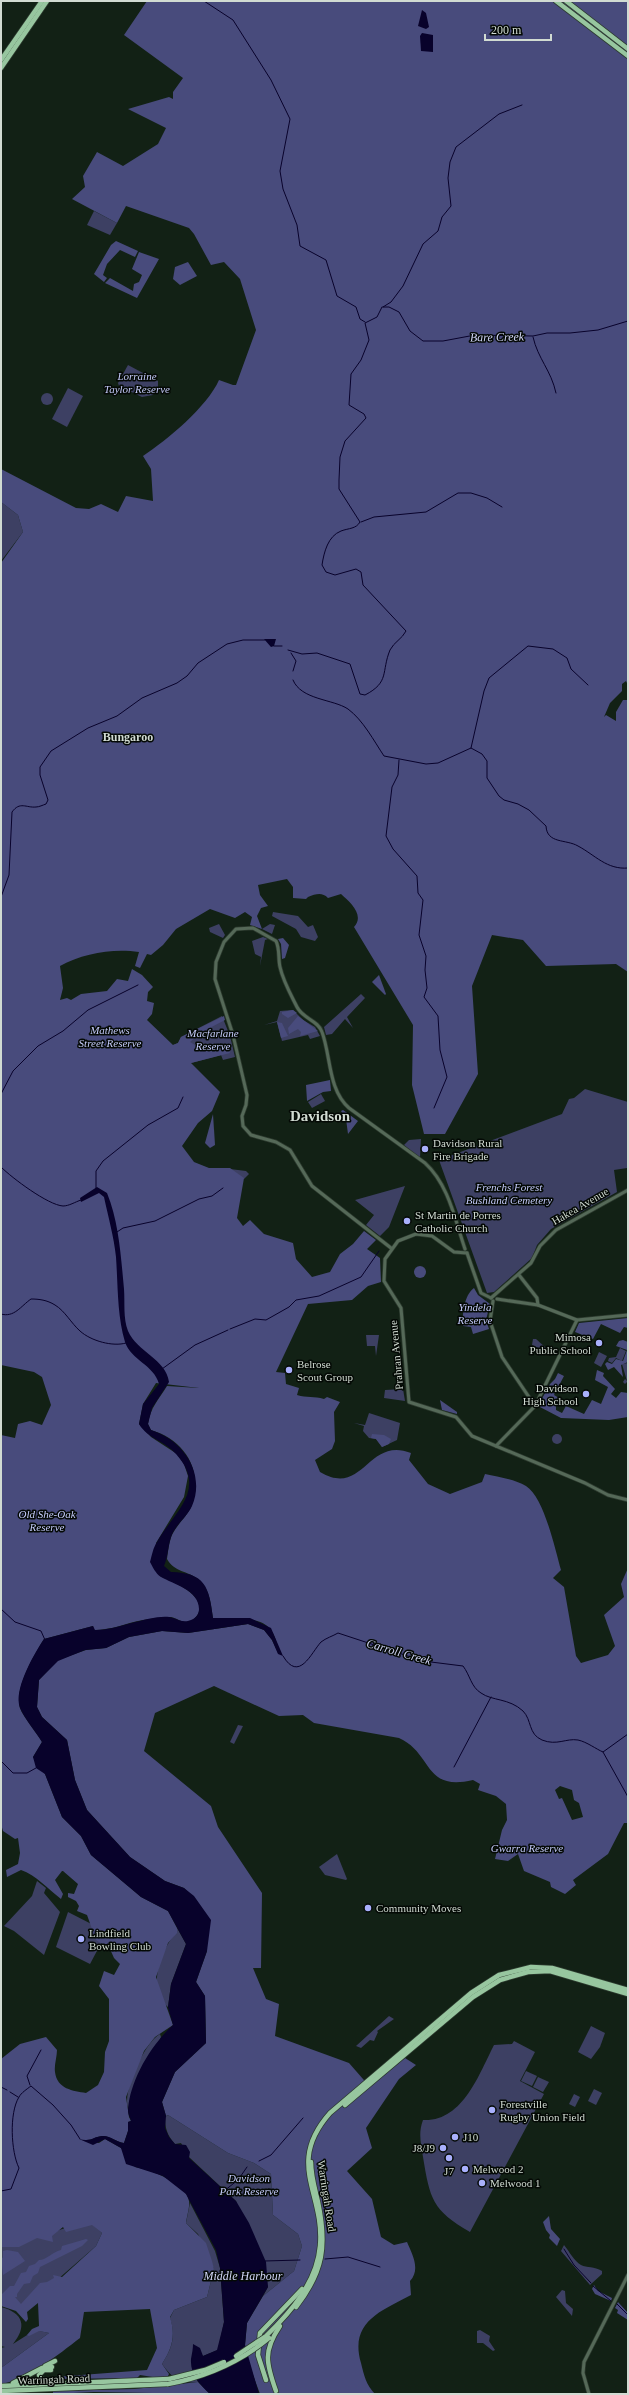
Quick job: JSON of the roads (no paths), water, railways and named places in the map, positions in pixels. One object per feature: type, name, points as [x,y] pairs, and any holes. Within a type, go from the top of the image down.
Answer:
[{"type":"highway","points":[[1,60],[42,1]]},
{"type":"highway","points":[[1,68],[47,1]]},
{"type":"highway","points":[[556,1],[628,56]]},
{"type":"highway","points":[[566,1],[628,49]]},
{"type":"highway","name":"Warringah Road","points":[[267,2337],[291,2308],[311,2278],[319,2257],[320,2237],[308,2174],[309,2156],[313,2140],[321,2125],[330,2113],[426,2034],[479,1987],[500,1975],[528,1970],[559,1969],[628,1990]]},
{"type":"highway","name":"Warringah Road","points":[[528,1970],[557,1972],[628,1994]]},
{"type":"highway","name":"Warringah Road","points":[[1,2391],[136,2384],[169,2380],[204,2370],[233,2358],[267,2337],[280,2326],[308,2290],[323,2254],[323,2227],[311,2167],[315,2142],[329,2119],[381,2072]]},
{"type":"highway","points":[[266,2380],[258,2355],[260,2333],[293,2300],[311,2278]]},
{"type":"highway","points":[[276,2391],[267,2354],[269,2344],[280,2326]]},
{"type":"highway","points":[[3,2386],[44,2367],[55,2360]]},
{"type":"highway","points":[[44,2367],[51,2368],[42,2371],[39,2375],[40,2378],[63,2383]]},
{"type":"highway","name":"Warringah Road","points":[[3,2386],[63,2383],[136,2384]]},
{"type":"street","points":[[391,1248],[312,1186],[290,1150],[276,1142],[251,1135],[244,1129],[242,1120],[247,1095],[233,1035],[215,979],[216,962],[220,949],[232,932],[244,928],[253,928],[276,941],[285,980],[300,1012],[318,1025],[322,1033],[336,1090],[340,1100],[425,1163],[434,1172],[444,1189],[481,1292],[492,1299]]},
{"type":"street","name":"Hakea Avenue","points":[[496,1297],[533,1262],[540,1246],[556,1230],[628,1190]]},
{"type":"street","name":"Prahran Avenue","points":[[465,1251],[454,1252],[438,1239],[421,1234],[407,1236],[391,1248],[383,1264],[383,1276],[386,1286],[401,1308],[409,1402],[458,1418],[470,1434],[586,1483],[608,1495],[628,1500]]},
{"type":"street","points":[[519,1275],[537,1298],[538,1304]]},
{"type":"street","points":[[492,1299],[496,1297],[538,1304],[577,1320],[628,1315]]},
{"type":"street","points":[[492,1299],[496,1297]]},
{"type":"street","points":[[492,1299],[490,1321],[502,1357],[535,1406]]},
{"type":"street","points":[[496,1446],[535,1406],[577,1320]]},
{"type":"street","points":[[589,2394],[583,2376],[583,2366],[628,2275]]},
{"type":"water","points":[[422,10],[426,13],[429,27],[426,29],[418,26]]},
{"type":"water","points":[[422,33],[433,35],[433,52],[421,51],[420,36]]},
{"type":"water","points":[[264,639],[276,639],[274,646],[271,647]]},
{"type":"water","name":"Middle Harbour","points":[[97,1187],[107,1193],[117,1228],[124,1289],[126,1326],[132,1338],[138,1345],[163,1367],[169,1382],[152,1408],[148,1424],[151,1430],[173,1441],[182,1450],[189,1459],[194,1470],[196,1494],[192,1506],[173,1533],[164,1566],[171,1572],[191,1575],[203,1583],[210,1597],[213,1618],[250,1618],[271,1628],[283,1656],[278,1654],[272,1640],[264,1630],[248,1624],[188,1633],[162,1631],[129,1637],[106,1648],[85,1650],[58,1661],[39,1680],[37,1707],[42,1717],[67,1740],[75,1780],[87,1810],[130,1857],[165,1881],[184,1888],[194,1896],[211,1920],[207,1951],[196,1982],[205,1996],[206,2043],[175,2072],[162,2102],[166,2116],[165,2128],[169,2137],[175,2144],[186,2145],[190,2152],[189,2158],[236,2201],[249,2223],[266,2262],[268,2287],[247,2323],[245,2345],[259,2394],[210,2394],[196,2378],[192,2369],[191,2359],[193,2344],[200,2348],[203,2356],[217,2350],[224,2322],[220,2268],[216,2250],[186,2194],[163,2176],[126,2164],[121,2148],[105,2139],[93,2145],[79,2139],[89,2140],[105,2136],[124,2143],[128,2131],[128,2122],[131,2121],[128,2112],[137,2075],[157,2042],[173,2025],[168,2007],[171,1984],[186,1944],[168,1911],[141,1897],[91,1855],[81,1836],[62,1817],[45,1774],[36,1768],[33,1757],[42,1742],[20,1708],[19,1692],[22,1682],[44,1639],[93,1626],[95,1630],[104,1630],[157,1617],[188,1621],[196,1617],[199,1611],[198,1602],[190,1592],[161,1577],[154,1570],[150,1562],[156,1544],[185,1500],[189,1490],[189,1479],[185,1467],[176,1454],[167,1446],[147,1433],[139,1424],[143,1404],[159,1384],[156,1377],[148,1367],[132,1353],[125,1342],[119,1311],[115,1249],[104,1197],[99,1193],[81,1202],[80,1198]]},
{"type":"waterway","points":[[204,1],[233,20],[271,80],[290,119],[280,171],[283,189],[297,225],[300,246],[326,260],[337,296],[356,307],[360,319],[365,322]]},
{"type":"waterway","points":[[383,307],[391,302],[403,286],[423,244],[438,231],[442,217],[451,206],[448,178],[450,162],[456,147],[499,114],[522,105]]},
{"type":"waterway","points":[[288,650],[302,654],[317,653],[350,664],[360,694],[365,695],[378,686],[382,681],[390,650],[406,631],[363,585],[361,572],[356,569],[335,575],[326,572],[322,565],[325,550],[333,537],[337,533],[354,527],[360,522],[339,489],[340,457],[345,441],[366,418],[364,414],[349,405],[351,374],[361,360],[369,340],[365,323],[377,317],[382,307]]},
{"type":"waterway","name":"Bare Creek","points":[[383,307],[389,307],[399,312],[410,331],[423,341],[443,341],[475,335],[533,336],[547,333],[570,333],[598,330],[628,321]]},
{"type":"waterway","points":[[533,337],[556,393]]},
{"type":"waterway","points":[[361,522],[374,517],[426,512],[458,493],[471,493],[487,498],[502,507]]},
{"type":"waterway","points":[[1,897],[9,875],[12,812],[20,806],[36,807],[46,804],[48,800],[40,775],[40,767],[51,751],[88,728],[117,716],[142,698],[177,683],[187,676],[198,663],[227,644],[243,640],[265,640]]},
{"type":"waterway","points":[[274,646],[282,646]]},
{"type":"waterway","points":[[471,748],[484,691],[489,678],[528,646],[553,649],[567,658],[571,669],[588,685]]},
{"type":"waterway","points":[[291,653],[296,661],[293,671]]},
{"type":"waterway","points":[[293,680],[297,687],[303,692],[348,709],[359,719],[384,756],[426,764],[438,763],[471,748],[482,754],[487,761],[487,778],[499,796],[504,800],[518,804],[529,810],[546,826],[547,832],[550,836],[578,846],[614,867],[628,868]]},
{"type":"waterway","points":[[399,760],[398,775],[392,787],[386,836],[393,849],[417,876],[418,893],[423,900],[419,935],[426,956],[425,970],[427,988],[424,997],[438,1016],[440,1050],[447,1077],[434,1108]]},
{"type":"waterway","points":[[1,1094],[13,1071],[38,1046],[63,1031],[88,1010],[138,985]]},
{"type":"waterway","points":[[96,1188],[96,1171],[103,1161],[148,1125],[178,1108],[183,1097]]},
{"type":"waterway","points":[[1,1167],[30,1190],[56,1204],[65,1206],[81,1200]]},
{"type":"waterway","points":[[117,1232],[123,1228],[155,1221],[199,1199],[212,1196],[223,1188]]},
{"type":"waterway","points":[[230,1329],[255,1319],[266,1320],[289,1307],[296,1300],[319,1296],[361,1277],[379,1251]]},
{"type":"waterway","points":[[1,1314],[6,1315],[14,1313],[31,1299],[43,1300],[52,1303],[59,1308],[80,1331],[90,1338],[109,1344],[126,1343]]},
{"type":"waterway","points":[[162,1369],[195,1345],[228,1330]]},
{"type":"waterway","points":[[1,1609],[15,1622],[41,1631],[45,1640]]},
{"type":"waterway","name":"Carroll Creek","points":[[283,1656],[289,1664],[294,1667],[299,1666],[309,1658],[321,1642],[338,1633],[423,1661],[463,1666],[475,1688],[485,1696],[518,1707],[528,1718],[534,1734],[547,1742],[578,1740],[585,1742],[603,1752],[628,1734]]},
{"type":"waterway","points":[[454,1767],[491,1697]]},
{"type":"waterway","points":[[603,1752],[628,1797]]},
{"type":"waterway","points":[[1,1761],[13,1773],[27,1773],[36,1768]]},
{"type":"waterway","points":[[30,2085],[27,2076],[41,2050]]},
{"type":"waterway","points":[[1,2191],[11,2189],[19,2168],[14,2152],[12,2122],[16,2104],[20,2096],[31,2086],[53,2105],[71,2125],[80,2139]]},
{"type":"waterway","points":[[1,2087],[7,2090]]},
{"type":"waterway","points":[[10,2092],[18,2097]]},
{"type":"waterway","points":[[259,2161],[271,2155],[303,2118]]},
{"type":"waterway","points":[[224,2191],[238,2180],[247,2167]]},
{"type":"waterway","points":[[564,2249],[574,2265],[591,2283]]},
{"type":"waterway","points":[[325,2259],[348,2257],[380,2267]]},
{"type":"waterway","points":[[265,2261],[300,2260]]},
{"type":"waterway","points":[[593,2286],[611,2301]]},
{"type":"waterway","points":[[617,2304],[628,2315]]},
{"type":"place","name":"Davidson Rural Fire Brigade","points":[[425,1149]]},
{"type":"place","name":"St Martin de Porres Catholic Church","points":[[407,1221]]},
{"type":"place","name":"Mimosa Public School","points":[[599,1343]]},
{"type":"place","name":"Belrose Scout Group","points":[[289,1370]]},
{"type":"place","name":"Davidson High School","points":[[586,1394]]},
{"type":"place","name":"Community Moves","points":[[368,1908]]},
{"type":"place","name":"Lindfield Bowling Club","points":[[81,1939]]},
{"type":"place","name":"Forestville Rugby Union Field","points":[[492,2110]]},
{"type":"place","name":"J10","points":[[455,2137]]},
{"type":"place","name":"J8/J9","points":[[443,2148]]},
{"type":"place","name":"J7","points":[[449,2158]]},
{"type":"place","name":"Melwood 2","points":[[465,2169]]},
{"type":"place","name":"Melwood 1","points":[[482,2183]]},
{"type":"district","name":"Bungaroo","points":[[128,737]]},
{"type":"district","name":"Davidson","points":[[320,1116]]},
{"type":"park label","name":"Lorraine Taylor Reserve","points":[[137,382]]},
{"type":"park label","name":"Mathews Street Reserve","points":[[110,1036]]},
{"type":"park label","name":"Macfarlane Reserve","points":[[213,1039]]},
{"type":"park label","name":"Frenchs Forest Bushland Cemetery","points":[[509,1193]]},
{"type":"park label","name":"Yindela Reserve","points":[[475,1313]]},
{"type":"park label","name":"Old She-Oak Reserve","points":[[47,1520]]},
{"type":"park label","name":"Gwarra Reserve","points":[[527,1848]]},
{"type":"park label","name":"Davidson Park Reserve","points":[[249,2184]]}]
